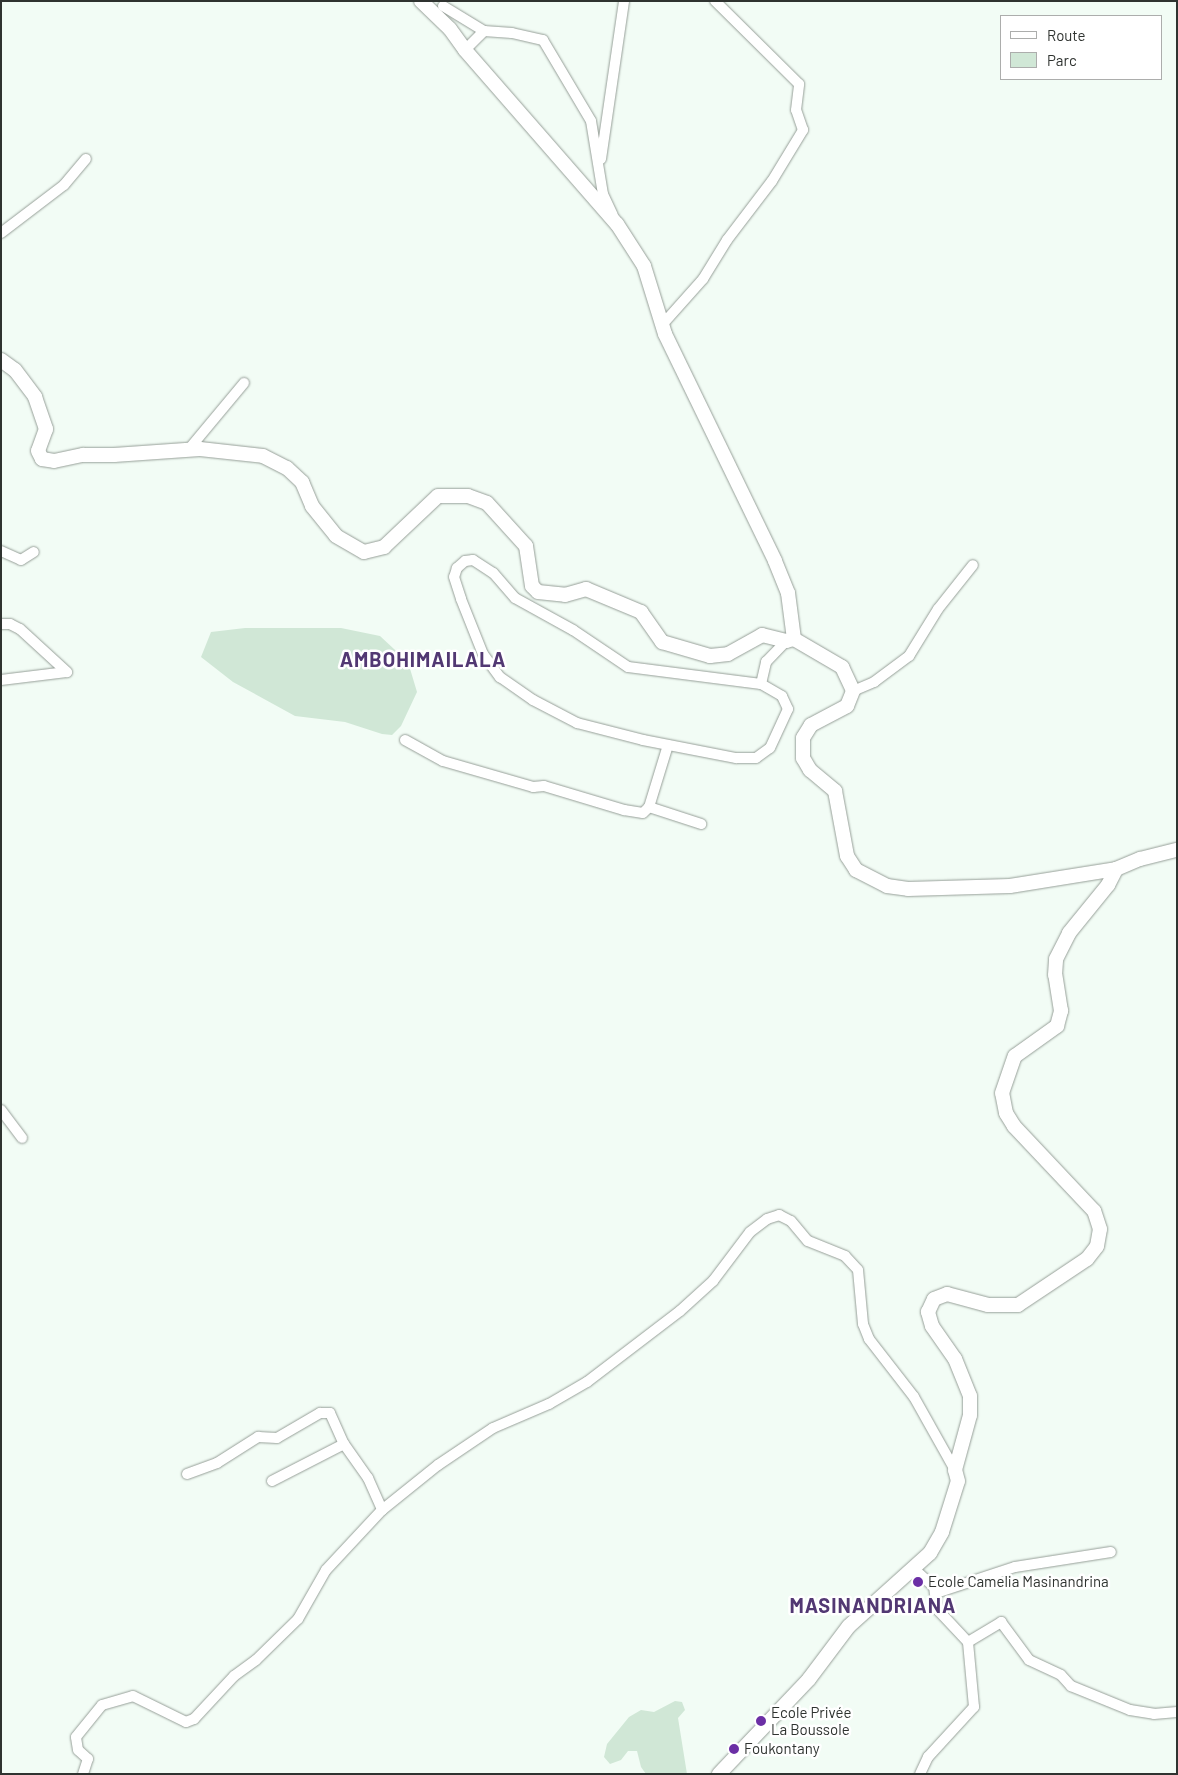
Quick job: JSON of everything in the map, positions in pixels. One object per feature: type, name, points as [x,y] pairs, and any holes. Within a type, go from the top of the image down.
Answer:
[{"type":"street","points":[[421,1],[450,29],[465,50],[617,224]]},
{"type":"street","points":[[600,165],[624,1]]},
{"type":"street","points":[[662,325],[702,278],[803,130],[796,110],[799,84],[715,1]]},
{"type":"street","points":[[441,4],[450,19],[450,29]]},
{"type":"street","points":[[441,4],[484,31],[512,33],[543,40],[591,122],[600,165],[603,194],[617,224],[644,266],[662,325],[776,561],[788,593],[790,640],[766,662],[761,684]]},
{"type":"street","points":[[465,50],[484,31]]},
{"type":"street","points":[[1,234],[64,185],[86,159]]},
{"type":"street","points":[[1,360],[15,370],[35,397],[46,429],[38,451],[42,459],[54,461],[83,454],[189,449],[263,456],[287,468],[302,482],[312,506],[336,536],[364,552],[384,546],[438,496],[468,496],[487,504],[526,546],[532,586],[538,592],[564,595],[586,588],[641,612],[662,642],[710,656],[728,654],[762,635],[790,640],[842,667],[853,691]]},
{"type":"street","points":[[189,449],[244,383]]},
{"type":"street","points":[[1,551],[21,560],[34,552]]},
{"type":"street","points":[[473,560],[493,573],[515,598],[573,630],[628,667],[761,684],[782,696],[788,709],[770,748],[756,758],[736,758],[577,723],[533,700],[500,677],[483,654],[461,599],[454,577],[457,568],[465,561],[473,560]]},
{"type":"street","points":[[973,565],[938,609],[909,656],[874,682],[853,691],[847,706],[811,725],[801,748],[810,770],[835,791],[847,856],[856,870],[887,886],[908,889],[1010,886],[1116,869],[1140,859],[1177,850]]},
{"type":"street","points":[[1,624],[10,624],[20,629],[67,672],[1,680]]},
{"type":"street","points":[[405,740],[442,761],[534,787],[544,786],[624,810],[643,813],[649,807],[668,744]]},
{"type":"street","points":[[649,807],[701,824]]},
{"type":"street","points":[[955,1470],[970,1415],[970,1396],[955,1359],[932,1326],[928,1312],[931,1304],[942,1294],[1002,1307],[1026,1303],[1087,1259],[1100,1238],[1098,1220],[1088,1201],[1014,1126],[1006,1113],[1002,1093],[1015,1056],[1057,1026],[1061,1011],[1055,975],[1056,959],[1069,933],[1108,885],[1116,869]]},
{"type":"street","points":[[1,1110],[22,1138]]},
{"type":"street","points":[[83,1774],[88,1759],[78,1750],[76,1736],[102,1705],[132,1696],[186,1722],[194,1719],[234,1676],[256,1660],[298,1619],[326,1570],[382,1510],[438,1465],[493,1428],[549,1404],[587,1382],[680,1311],[713,1281],[750,1232],[767,1219],[779,1216],[791,1221],[808,1240],[845,1256],[858,1270],[863,1324],[868,1339],[914,1397],[955,1470],[958,1481],[942,1532],[930,1552],[914,1569],[849,1626],[809,1679],[719,1774]]},
{"type":"street","points":[[187,1474],[217,1463],[258,1438],[277,1438],[320,1413],[330,1413],[344,1444],[368,1478],[382,1510]]},
{"type":"street","points":[[272,1481],[344,1444]]},
{"type":"street","points":[[936,1593],[1015,1567],[1111,1552]]},
{"type":"street","points":[[914,1569],[934,1586],[936,1593],[934,1600],[937,1609],[968,1642],[974,1708],[928,1757],[920,1774]]},
{"type":"street","points":[[968,1642],[1001,1622],[1029,1660],[1061,1675],[1071,1686],[1130,1710],[1154,1714],[1177,1712]]},
{"type":"green space","points":[[245,628],[341,628],[380,636],[408,662],[417,692],[401,726],[392,735],[382,734],[345,722],[295,716],[233,682],[201,657],[211,632]]},
{"type":"green space","points":[[675,1701],[682,1702],[685,1710],[678,1718],[687,1774],[646,1774],[641,1767],[637,1751],[628,1751],[621,1760],[610,1764],[604,1757],[607,1744],[629,1717],[641,1710],[654,1712]]},
{"type":"place","name":"Ecole Camelia Masinandrina","points":[[918,1582]]},
{"type":"place","name":"Ecole Privée La Boussole","points":[[761,1721]]},
{"type":"place","name":"Foukontany","points":[[734,1749]]},
{"type":"district","name":"AMBOHIMAILALA","points":[[423,659]]},
{"type":"district","name":"MASINANDRIANA","points":[[873,1605]]}]
